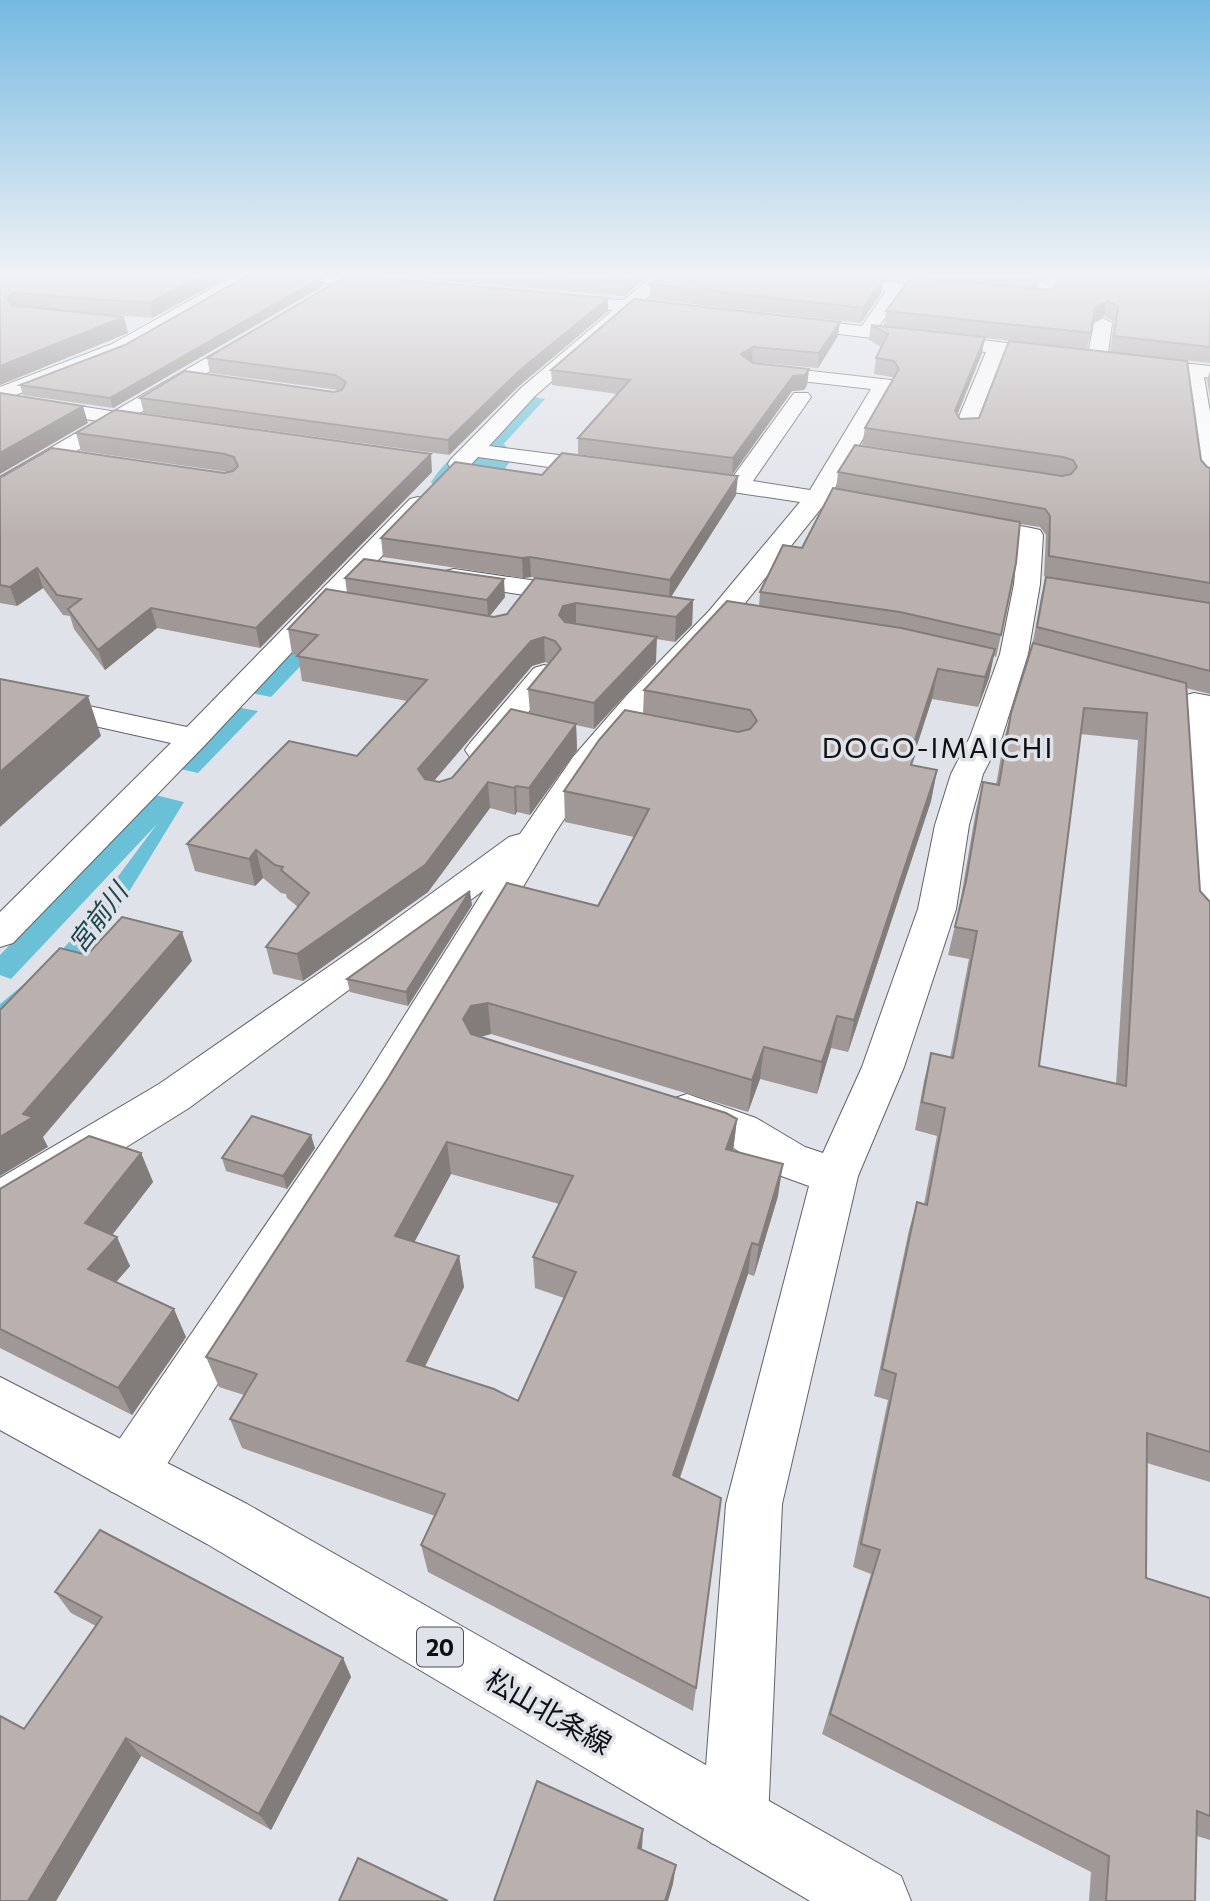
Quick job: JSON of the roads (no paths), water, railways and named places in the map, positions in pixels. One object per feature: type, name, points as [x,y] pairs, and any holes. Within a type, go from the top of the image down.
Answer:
[{"type":"street","points":[[1,400],[82,361]]},
{"type":"street","points":[[0,487],[213,361]]},
{"type":"street","points":[[564,361],[451,465],[632,471]]},
{"type":"street","points":[[130,1472],[376,1097],[538,833],[584,764],[594,733],[669,653],[719,617],[818,496],[900,361]]},
{"type":"street","points":[[965,429],[992,361]]},
{"type":"street","points":[[1112,361],[1201,371],[1210,478]]},
{"type":"street","points":[[752,370],[892,373]]},
{"type":"street","points":[[185,377],[212,381]]},
{"type":"street","points":[[739,485],[801,397]]},
{"type":"street","points":[[1,400],[181,428]]},
{"type":"street","points":[[844,452],[871,456]]},
{"type":"street","points":[[53,456],[94,462]]},
{"type":"street","points":[[659,475],[818,496],[898,511]]},
{"type":"street","points":[[0,934],[194,738],[336,604],[359,564],[434,489],[408,484]]},
{"type":"street","points":[[736,1819],[754,1504],[835,1177],[883,1067],[937,909],[952,825],[967,774],[986,737],[1040,586],[1031,535],[951,521]]},
{"type":"street","points":[[359,564],[597,598]]},
{"type":"street","points":[[513,609],[530,587]]},
{"type":"street","points":[[465,768],[544,674]]},
{"type":"street","points":[[0,696],[194,738]]},
{"type":"street","points":[[1191,701],[1210,919]]},
{"type":"street","points":[[505,721],[594,733]]},
{"type":"street","points":[[0,1201],[174,1096],[387,945],[538,833]]},
{"type":"street","points":[[650,1100],[740,1130],[789,1160],[835,1177]]},
{"type":"street","name":"松山北条線","points":[[0,1402],[227,1524],[876,1901]]},
{"type":"water","points":[[533,397],[545,399],[498,450],[486,448]]},
{"type":"water","points":[[332,609],[330,635],[271,697],[251,693]]},
{"type":"water","points":[[236,707],[258,711],[198,773],[176,768]]},
{"type":"water","points":[[155,795],[184,802],[108,926],[78,963],[0,1026],[0,1004],[51,962],[70,941],[157,824],[11,979],[0,975],[0,955]]},
{"type":"waterway","name":"宮前川","points":[[460,482],[485,457]]},
{"type":"district","name":"DOGO-IMAICHI","points":[[938,747]]}]
